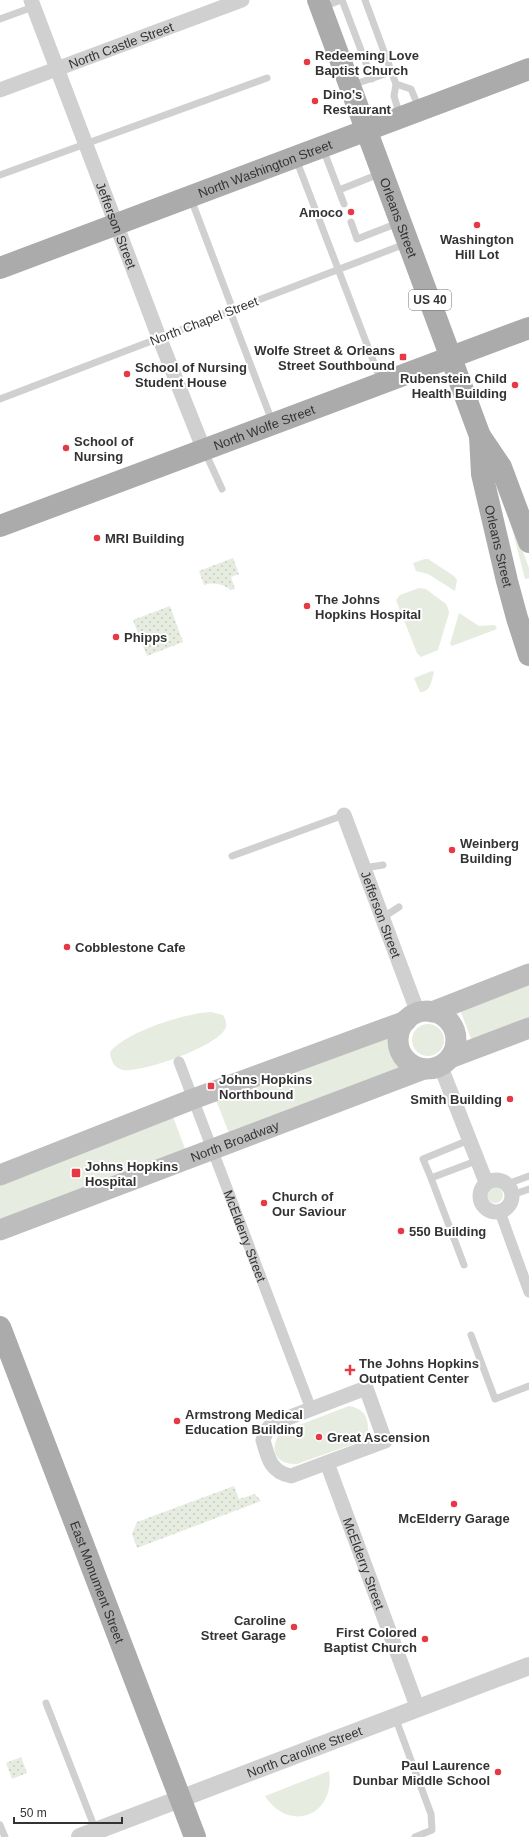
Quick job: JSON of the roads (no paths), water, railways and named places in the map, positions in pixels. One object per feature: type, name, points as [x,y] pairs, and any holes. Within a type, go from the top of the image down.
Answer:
[{"type":"main road","name":"Orleans Street","points":[[319,4],[383,172],[480,436],[502,467],[529,542]]},
{"type":"main road","name":"North Washington Street","points":[[0,268],[529,69]]},
{"type":"main road","name":"North Wolfe Street","points":[[0,526],[381,382],[529,328]]},
{"type":"main road","name":"Orleans Street","points":[[480,436],[482,474],[529,655]]},
{"type":"main road","points":[[0,1175],[193,1099],[529,974]]},
{"type":"main road","points":[[441,1015],[449,1021],[454,1030],[456,1048],[437,1065],[411,1064],[404,1057],[400,1049],[399,1039],[401,1030],[419,1016],[441,1015]]},
{"type":"main road","name":"North Broadway","points":[[0,1230],[213,1151],[529,1028]]},
{"type":"main road","name":"East Monument Street","points":[[0,1327],[195,1837]]},
{"type":"street","name":"North Castle Street","points":[[0,90],[237,1]]},
{"type":"street","name":"Jefferson Street","points":[[32,3],[116,225],[204,450]]},
{"type":"street","name":"Jefferson Street","points":[[344,815],[419,1016]]},
{"type":"street","name":"McElderry Street","points":[[179,1062],[311,1409]]},
{"type":"street","points":[[437,1065],[444,1075],[476,1161],[486,1182]]},
{"type":"street","points":[[497,1180],[510,1190],[509,1205],[500,1212],[490,1211],[482,1205],[479,1195],[486,1182],[497,1180]]},
{"type":"street","points":[[500,1212],[529,1292]]},
{"type":"street","points":[[366,1388],[385,1441],[327,1463],[292,1476],[281,1473],[271,1464],[266,1452],[263,1440],[267,1430],[272,1424],[366,1388]]},
{"type":"street","name":"McElderry Street","points":[[327,1463],[418,1709]]},
{"type":"street","name":"North Caroline Street","points":[[88,1834],[529,1666]]},
{"type":"lane","points":[[319,4],[342,0],[372,79]]},
{"type":"lane","points":[[365,0],[396,84],[394,96],[410,114]]},
{"type":"lane","points":[[0,19],[32,3]]},
{"type":"lane","points":[[350,86],[391,72]]},
{"type":"lane","points":[[0,175],[267,78]]},
{"type":"lane","points":[[396,84],[411,89],[410,114]]},
{"type":"lane","points":[[323,147],[344,204]]},
{"type":"lane","points":[[295,157],[381,382]]},
{"type":"lane","points":[[339,190],[383,172]]},
{"type":"lane","points":[[190,197],[273,423]]},
{"type":"lane","points":[[351,222],[357,239],[401,222]]},
{"type":"lane","name":"North Chapel Street","points":[[0,398],[409,243]]},
{"type":"lane","points":[[204,450],[222,489]]},
{"type":"lane","points":[[232,856],[344,815]]},
{"type":"lane","points":[[363,868],[383,865]]},
{"type":"lane","points":[[382,918],[399,907]]},
{"type":"lane","points":[[464,1265],[423,1159],[469,1140]]},
{"type":"lane","points":[[431,1178],[476,1161]]},
{"type":"lane","points":[[510,1190],[529,1176]]},
{"type":"lane","points":[[510,1190],[529,1189]]},
{"type":"lane","points":[[471,1335],[495,1399],[529,1386]]},
{"type":"lane","points":[[46,1703],[88,1834]]},
{"type":"lane","points":[[395,1717],[431,1814],[432,1830],[414,1837]]},
{"type":"lane","points":[[0,1825],[5,1837]]},
{"type":"place","name":"Redeeming Love Baptist Church","points":[[307,62]]},
{"type":"place","name":"Dino's Restaurant","points":[[315,101]]},
{"type":"place","name":"Amoco","points":[[351,212]]},
{"type":"place","name":"Washington Hill Lot","points":[[477,225]]},
{"type":"place","name":"Wolfe Street & Orleans Street Southbound","points":[[403,357]]},
{"type":"place","name":"School of Nursing Student House","points":[[127,374]]},
{"type":"place","name":"Rubenstein Child Health Building","points":[[515,385]]},
{"type":"place","name":"School of Nursing","points":[[66,448]]},
{"type":"place","name":"MRI Building","points":[[97,538]]},
{"type":"place","name":"The Johns Hopkins Hospital","points":[[307,606]]},
{"type":"place","name":"Phipps","points":[[116,637]]},
{"type":"place","name":"Weinberg Building","points":[[452,850]]},
{"type":"place","name":"Cobblestone Cafe","points":[[67,947]]},
{"type":"place","name":"Johns Hopkins Northbound","points":[[211,1086]]},
{"type":"place","name":"Smith Building","points":[[510,1099]]},
{"type":"place","name":"Johns Hopkins Hospital","points":[[76,1173]]},
{"type":"place","name":"Church of Our Saviour","points":[[264,1203]]},
{"type":"place","name":"550 Building","points":[[401,1231]]},
{"type":"place","name":"The Johns Hopkins Outpatient Center","points":[[350,1370]]},
{"type":"place","name":"Armstrong Medical Education Building","points":[[177,1421]]},
{"type":"place","name":"Great Ascension","points":[[319,1437]]},
{"type":"place","name":"McElderry Garage","points":[[454,1504]]},
{"type":"place","name":"Caroline Street Garage","points":[[294,1627]]},
{"type":"place","name":"First Colored Baptist Church","points":[[425,1639]]},
{"type":"place","name":"Paul Laurence Dunbar Middle School","points":[[498,1772]]}]
